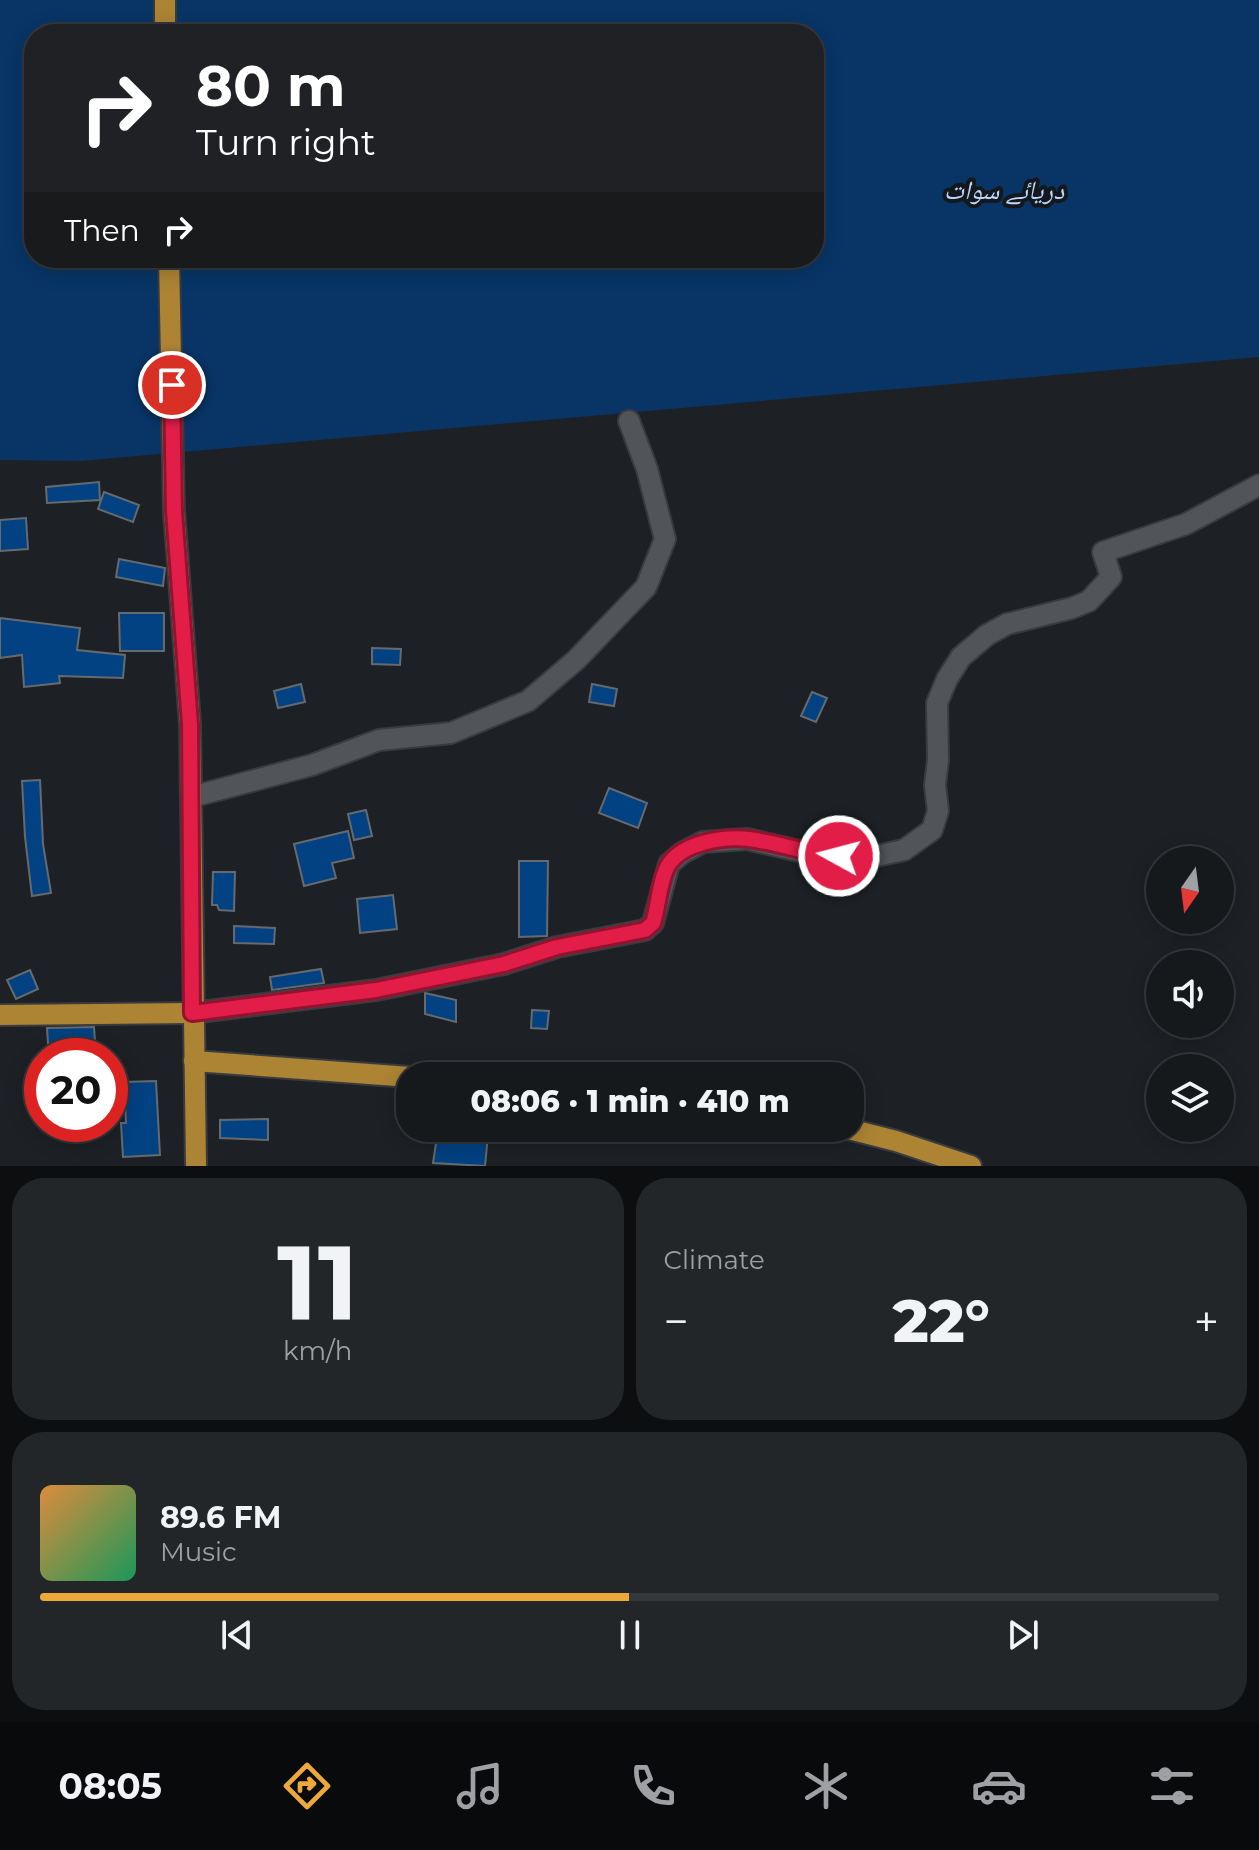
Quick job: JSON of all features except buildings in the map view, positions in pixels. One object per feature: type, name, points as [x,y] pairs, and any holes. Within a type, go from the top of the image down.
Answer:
[{"type":"main road","points":[[165,0],[165,24]]},
{"type":"main road","points":[[169,268],[174,511],[190,724],[196,1166]]},
{"type":"main road","points":[[0,1015],[192,1013]]},
{"type":"main road","points":[[194,1061],[396,1076]]},
{"type":"main road","points":[[864,1133],[971,1166]]},
{"type":"street","points":[[191,797],[312,765],[379,740],[451,733],[528,701],[576,660],[646,587],[665,539],[647,469],[629,421]]},
{"type":"street","points":[[192,1013],[376,990],[504,964],[557,947],[645,930],[653,923],[669,864],[703,842],[747,839],[812,854],[867,858],[904,850],[932,830],[938,811],[935,785],[937,703],[961,657],[987,635],[1007,624],[1089,601],[1111,577],[1103,552],[1186,524],[1259,485]]},
{"type":"water","name":"دریائے سوات","points":[[0,0],[1259,0],[1259,357],[80,461],[0,460]]},
{"type":"route","points":[[172,385],[174,511],[190,724],[192,1013],[376,990],[504,964],[557,947],[645,930],[653,923],[669,864],[703,842],[747,839],[812,854],[839,856]]}]
